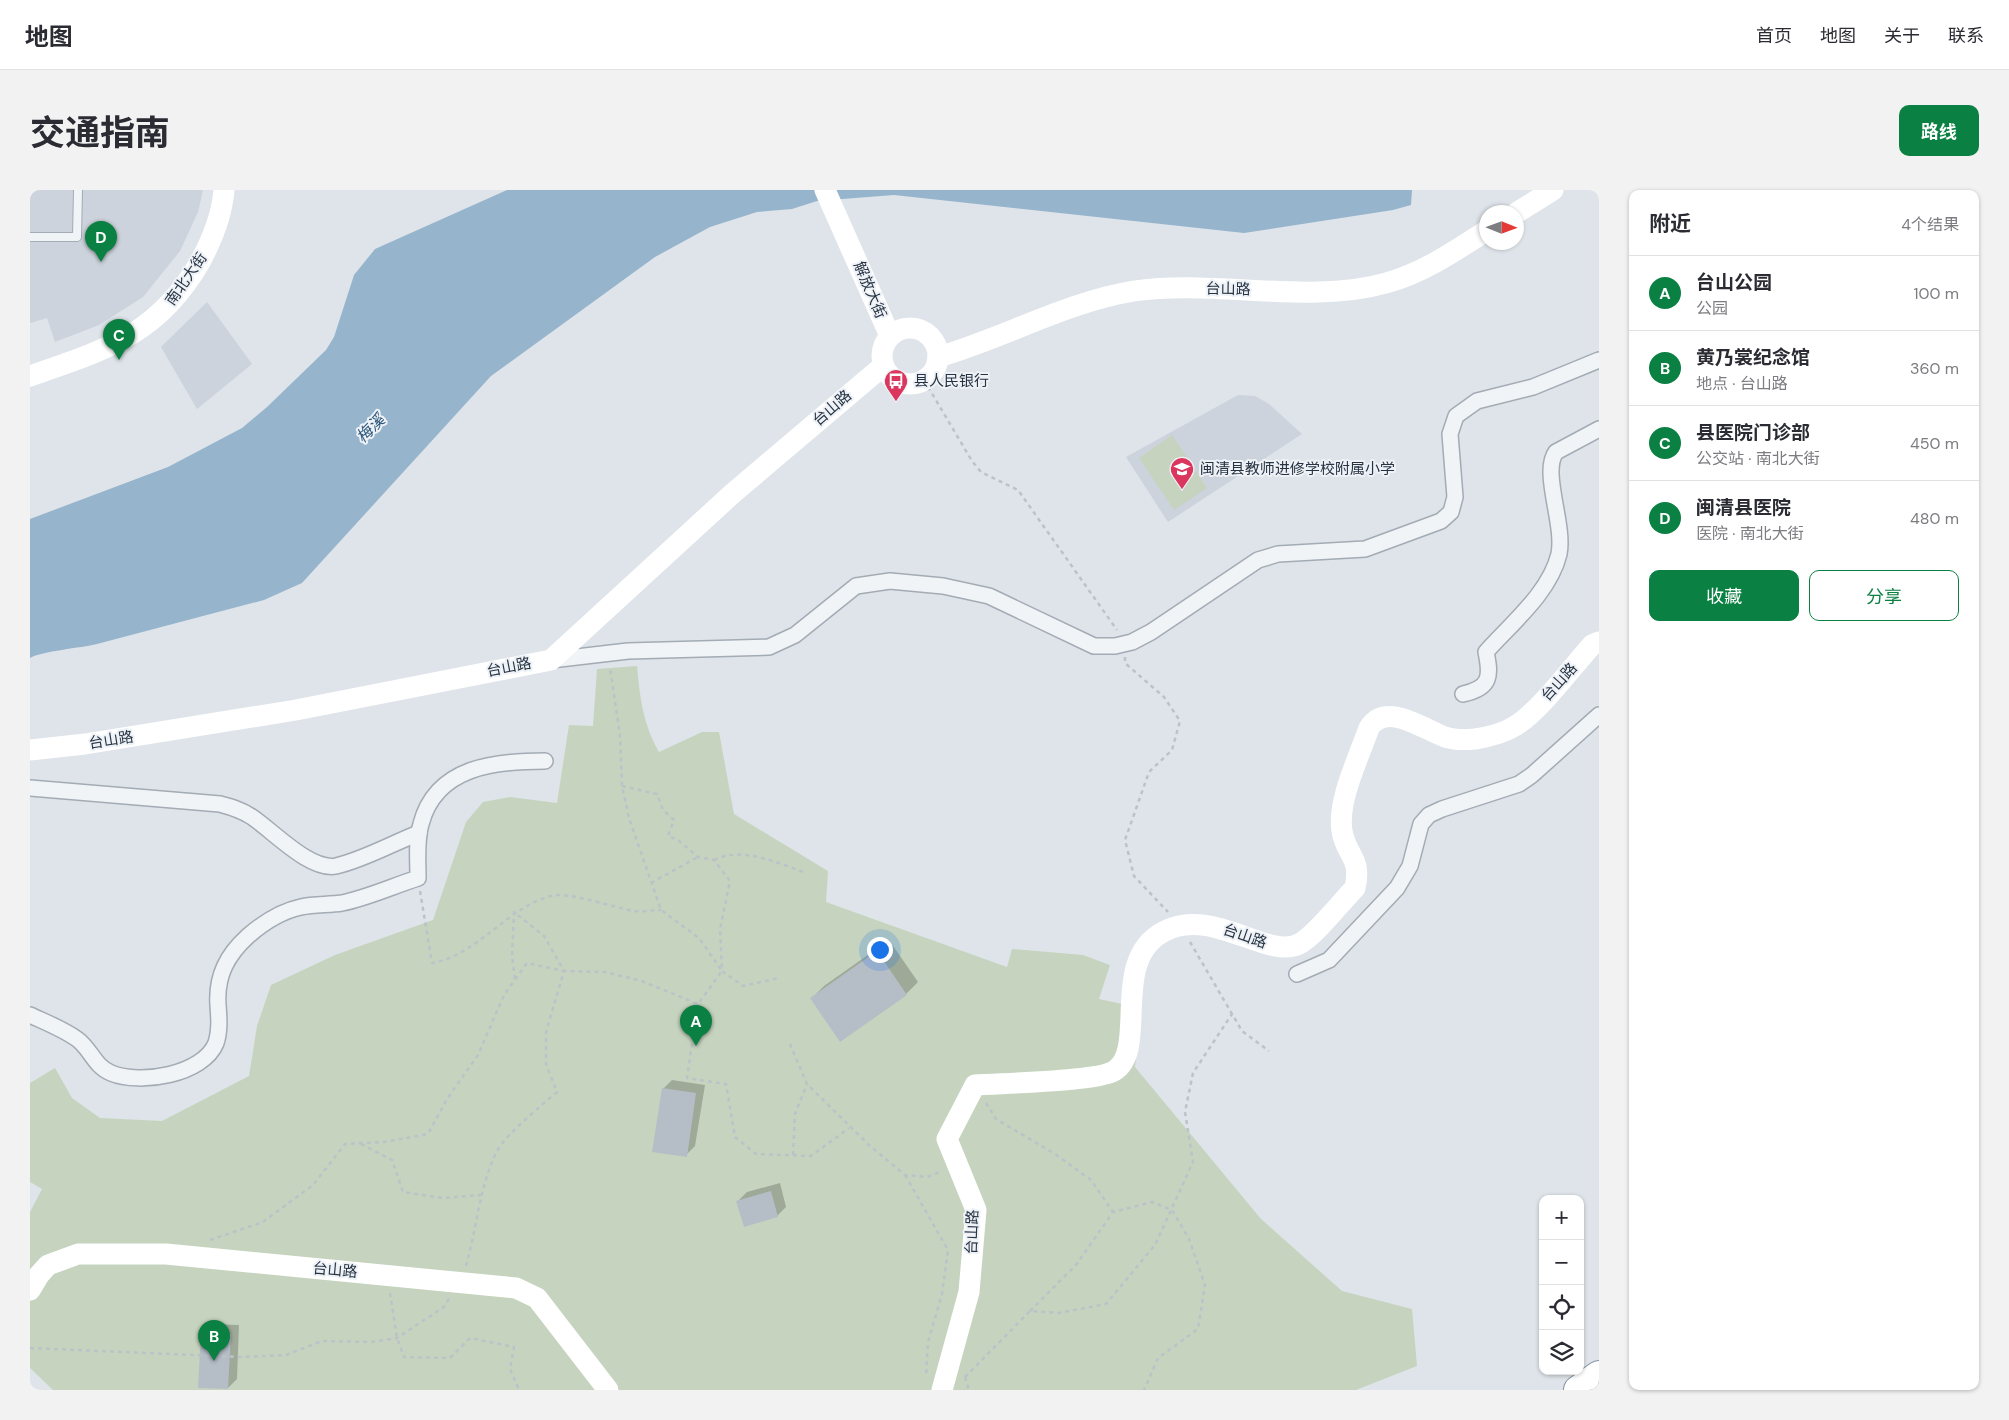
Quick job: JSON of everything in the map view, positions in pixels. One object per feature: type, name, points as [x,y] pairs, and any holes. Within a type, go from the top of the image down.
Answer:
[{"type":"highway","points":[[1578,1390],[1599,1375]]},
{"type":"street","name":"南北大街","points":[[30,376],[90,355],[117,343],[143,328],[162,312],[186,284],[205,254],[217,224],[224,190]]},
{"type":"street","points":[[825,190],[854,242]]},
{"type":"street","points":[[835,190],[854,242]]},
{"type":"street","points":[[1524,208],[1553,190]]},
{"type":"street","name":"台山路","points":[[938,357],[1094,300],[1135,291],[1179,288],[1338,290],[1386,283],[1419,270],[1479,235]]},
{"type":"street","name":"解放大街","points":[[854,242],[894,334]]},
{"type":"street","points":[[916,329],[925,333],[936,347],[938,357],[936,366],[924,380],[916,384],[898,382],[891,377],[884,366],[882,352],[894,334],[916,329]]},
{"type":"street","points":[[551,660],[648,650],[769,647],[795,635],[856,586],[890,581],[943,586],[989,596],[1094,646],[1124,645],[1151,632],[1258,560],[1284,554],[1365,549],[1441,521],[1451,512],[1455,497],[1450,434],[1456,416],[1477,401],[1533,387],[1599,360]]},
{"type":"street","name":"台山路","points":[[30,750],[85,744],[305,708],[551,660],[732,494],[884,366]]},
{"type":"street","points":[[1463,694],[1475,691],[1483,686],[1488,678],[1489,671],[1486,652],[1542,589],[1553,571],[1561,540],[1560,521],[1550,478],[1551,458],[1556,452],[1599,429]]},
{"type":"street","name":"台山路","points":[[943,1385],[968,1292],[976,1210],[947,1139],[974,1085],[1087,1077],[1113,1072],[1123,1063],[1128,1053],[1130,1008],[1136,969],[1141,953],[1153,939],[1164,931],[1180,926],[1218,926],[1273,946],[1286,947],[1299,944],[1356,888],[1357,864],[1346,845],[1341,818],[1346,796],[1369,728],[1374,720],[1380,716],[1398,718],[1444,737],[1460,739],[1476,739],[1508,730],[1529,715],[1592,646],[1599,642]]},
{"type":"street","points":[[1297,974],[1329,960],[1397,888],[1410,866],[1420,824],[1429,815],[1519,784],[1532,775],[1599,715]]},
{"type":"street","points":[[30,1014],[79,1040],[101,1068],[119,1076],[142,1078],[178,1073],[203,1058],[216,1043],[219,1024],[218,991],[224,965],[229,956],[249,935],[267,922],[290,910],[300,907],[342,903],[418,878],[419,833],[426,810],[434,798],[454,777],[466,771],[509,761],[545,761]]},
{"type":"street","points":[[30,788],[220,804],[238,809],[252,817],[316,864],[325,866],[344,863],[419,833]]},
{"type":"street","name":"台山路","points":[[30,1290],[48,1265],[78,1254],[166,1254],[516,1288],[537,1298],[608,1390]]},
{"type":"lane","points":[[30,237],[77,237],[78,190]]},
{"type":"path","points":[[924,380],[972,461],[981,472],[1018,490],[1080,580],[1113,622],[1124,645],[1125,663],[1164,697],[1180,721],[1172,750],[1149,772],[1125,840],[1134,876],[1180,926],[1242,1031],[1269,1051]]},
{"type":"path","points":[[608,654],[620,735],[622,786],[629,818],[661,910],[699,938],[722,971],[743,986],[779,978]]},
{"type":"path","points":[[622,786],[657,794],[663,810],[674,820],[668,836],[678,840],[698,857],[714,860],[727,854],[768,859],[806,873]]},
{"type":"path","points":[[651,882],[698,857]]},
{"type":"path","points":[[714,860],[730,881],[720,929],[722,971],[698,1004],[687,1078],[726,1084],[735,1137],[756,1154],[811,1156],[849,1128]]},
{"type":"path","points":[[418,878],[432,963],[446,961],[492,931],[514,912],[553,895],[588,900],[635,911],[661,910]]},
{"type":"path","points":[[30,1348],[240,1357],[286,1355],[322,1342],[371,1342],[397,1338],[444,1307],[461,1282],[474,1238],[481,1195],[498,1150],[531,1114],[557,1092],[546,1064],[546,1032],[564,971],[544,936],[514,912]]},
{"type":"path","points":[[514,912],[512,955],[515,980]]},
{"type":"path","points":[[202,1243],[263,1222],[313,1185],[345,1144],[384,1142],[428,1134],[447,1100],[478,1055],[504,995],[527,963],[564,971],[605,972],[642,981],[698,1004]]},
{"type":"path","points":[[1030,1311],[1059,1313],[1106,1304],[1155,1245],[1193,1162],[1185,1112],[1194,1073],[1232,1014]]},
{"type":"path","points":[[790,1044],[807,1084],[849,1128],[905,1175],[948,1250],[942,1294],[928,1342],[925,1370],[943,1385],[965,1377],[1076,1265],[1113,1212],[1152,1202],[1172,1210],[1189,1239],[1205,1285],[1198,1329],[1158,1358],[1144,1390]]},
{"type":"path","points":[[793,1155],[795,1114],[807,1084]]},
{"type":"path","points":[[974,1085],[996,1119],[1055,1154],[1091,1180],[1113,1212]]},
{"type":"path","points":[[360,1144],[392,1160],[403,1192],[444,1198],[481,1195]]},
{"type":"path","points":[[905,1175],[927,1177],[957,1164]]},
{"type":"path","points":[[387,1275],[397,1338],[404,1357],[450,1358],[470,1338],[514,1347],[510,1369],[519,1390]]},
{"type":"path","points":[[965,1377],[969,1390]]},
{"type":"shaded area","points":[[30,190],[203,190],[198,212],[180,251],[143,297],[99,325],[55,342],[47,318],[30,323]]},
{"type":"shaded area","points":[[207,302],[252,364],[197,409],[161,347]]},
{"type":"shaded area","name":"闽清县教师进修学校附属小学","points":[[1238,395],[1255,396],[1269,404],[1302,434],[1168,522],[1126,457]]},
{"type":"green space","points":[[1172,435],[1207,488],[1174,510],[1139,458]]},
{"type":"green space","points":[[637,666],[643,710],[649,731],[659,752],[702,732],[719,732],[734,814],[828,871],[826,902],[1007,967],[1012,949],[1083,955],[1110,965],[1099,999],[1141,1008],[1135,1067],[1261,1219],[1342,1291],[1412,1309],[1417,1366],[1356,1390],[53,1390],[30,1368],[30,1212],[42,1189],[30,1182],[30,1083],[55,1068],[72,1098],[100,1118],[162,1121],[249,1076],[257,1026],[271,985],[335,955],[433,920],[466,822],[483,802],[510,797],[557,803],[569,725],[593,726],[597,669]]},
{"type":"water","name":"梅溪","points":[[507,190],[1412,190],[1411,205],[1393,210],[1244,233],[894,195],[817,201],[792,209],[757,212],[710,227],[655,257],[491,376],[302,583],[264,600],[97,644],[43,653],[30,658],[30,519],[168,467],[242,428],[267,407],[326,350],[334,337],[354,275],[375,249]]},
{"type":"building","points":[[877,951],[907,995],[840,1042],[810,998]]},
{"type":"building","points":[[662,1088],[696,1093],[687,1157],[652,1152]]},
{"type":"building","points":[[771,1191],[778,1217],[744,1227],[736,1201]]},
{"type":"building","points":[[201,1332],[231,1334],[228,1389],[198,1388]]},
{"type":"place","name":"闽清县医院","points":[[101,262]]},
{"type":"place","name":"县医院门诊部","points":[[119,360]]},
{"type":"place","name":"县人民银行","points":[[896,402]]},
{"type":"place","name":"闽清县教师进修学校附属小学","points":[[1182,490]]},
{"type":"place","name":"台山公园","points":[[696,1046]]},
{"type":"place","name":"黄乃裳纪念馆","points":[[214,1361]]}]
